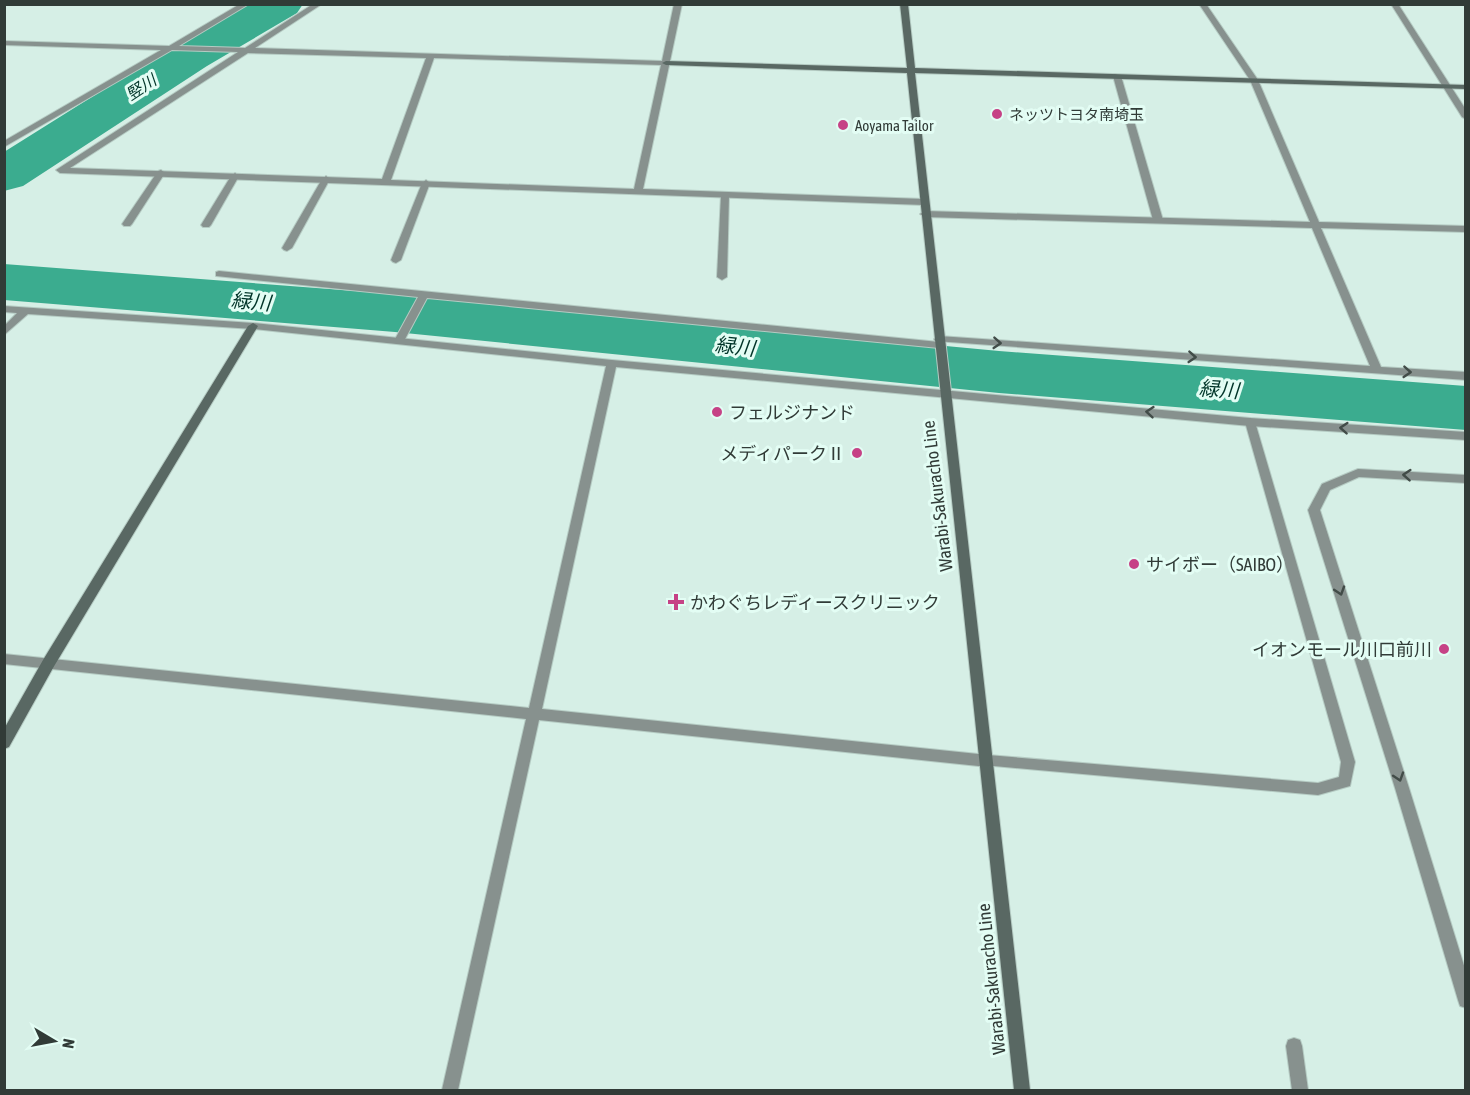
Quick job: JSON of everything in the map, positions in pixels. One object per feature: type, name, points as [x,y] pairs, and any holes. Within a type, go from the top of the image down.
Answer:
[{"type":"street","points":[[4,145],[176,48],[246,4]]},
{"type":"street","points":[[319,4],[60,170],[924,202]]},
{"type":"street","points":[[638,191],[678,4]]},
{"type":"street","name":"Warabi-Sakuracho Line","points":[[904,4],[939,344],[988,761],[1022,1090]]},
{"type":"street","points":[[1202,4],[1254,80],[1377,370]]},
{"type":"street","points":[[1394,4],[1466,117]]},
{"type":"street","points":[[4,43],[249,48],[1466,87]]},
{"type":"street","points":[[386,182],[431,55]]},
{"type":"street","points":[[1117,76],[1158,220]]},
{"type":"street","points":[[127,224],[161,173]]},
{"type":"street","points":[[207,225],[235,176]]},
{"type":"street","points":[[287,248],[326,179]]},
{"type":"street","points":[[396,260],[426,183]]},
{"type":"street","points":[[722,277],[725,195]]},
{"type":"street","points":[[925,214],[1466,229]]},
{"type":"street","points":[[219,274],[939,344],[1466,376]]},
{"type":"street","points":[[399,341],[424,294]]},
{"type":"street","points":[[4,309],[253,326],[612,363],[944,387],[1250,422],[1466,436]]},
{"type":"street","points":[[4,332],[26,310]]},
{"type":"street","points":[[4,743],[48,664],[253,326]]},
{"type":"street","points":[[450,1090],[612,363]]},
{"type":"street","points":[[4,659],[533,712],[988,761],[1318,789],[1345,782],[1348,762],[1250,422]]},
{"type":"street","points":[[1466,479],[1358,473],[1326,487],[1314,510],[1466,1000]]},
{"type":"street","points":[[1294,1046],[1300,1090]]},
{"type":"waterway","name":"竪川","points":[[4,175],[190,56],[281,4]]},
{"type":"waterway","name":"緑川","points":[[4,282],[395,313],[999,372],[1466,408]]},
{"type":"place","name":"ネッツトヨタ南埼玉","points":[[997,114]]},
{"type":"place","name":"Aoyama Tailor","points":[[843,125]]},
{"type":"place","name":"フェルジナンド","points":[[717,412]]},
{"type":"place","name":"メディパークⅡ","points":[[857,453]]},
{"type":"place","name":"サイボー（SAIBO）","points":[[1134,564]]},
{"type":"place","name":"かわぐちレディースクリニック","points":[[676,602]]},
{"type":"place","name":"イオンモール川口前川","points":[[1444,649]]}]
